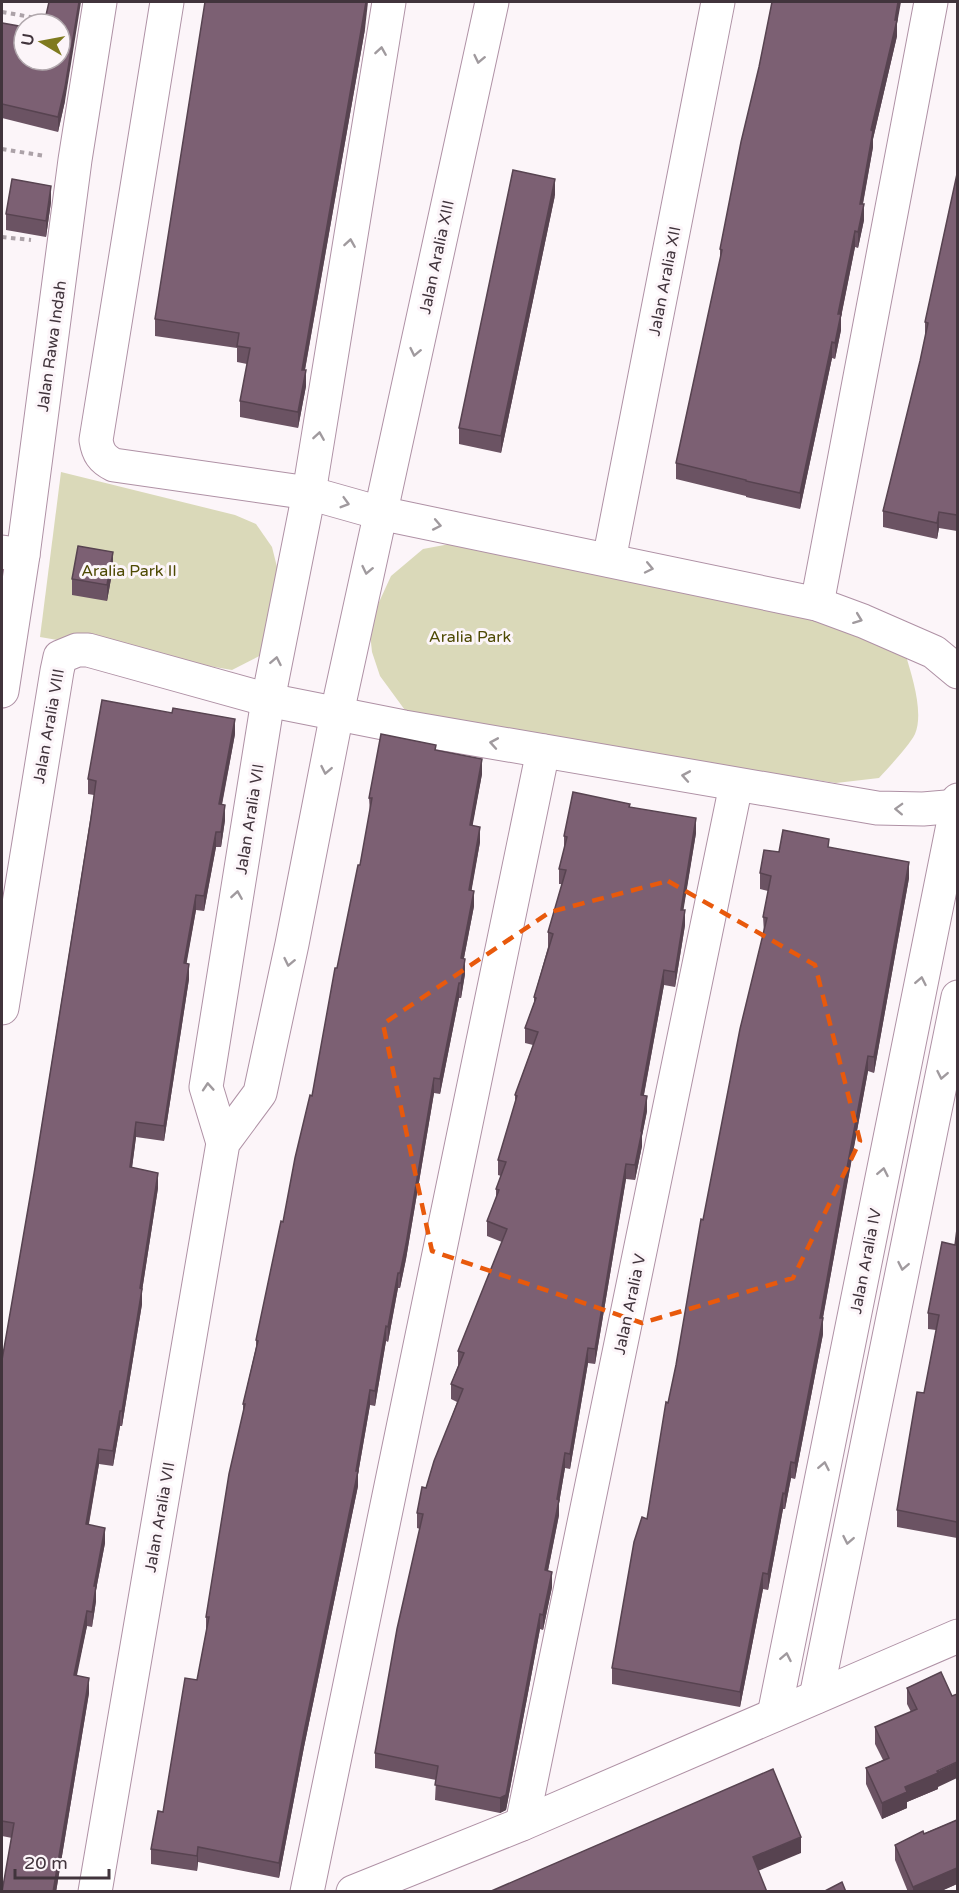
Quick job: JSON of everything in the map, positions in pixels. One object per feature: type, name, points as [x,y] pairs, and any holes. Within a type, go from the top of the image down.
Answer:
[{"type":"street","points":[[167,2],[98,429],[97,447],[100,455],[114,465],[309,494],[380,513],[817,604],[934,652],[957,672]]},
{"type":"street","name":"Jalan Aralia VII","points":[[224,1143],[206,1087],[268,700],[309,494],[389,2]]},
{"type":"street","name":"Jalan Aralia XIII","points":[[337,713],[492,2]]},
{"type":"street","name":"Jalan Aralia XII","points":[[609,560],[718,2]]},
{"type":"street","points":[[817,604],[931,2]]},
{"type":"street","name":"Jalan Rawa Indah","points":[[2,691],[12,554],[98,15]]},
{"type":"street","name":"Jalan Aralia VIII","points":[[2,1008],[60,657],[77,650],[88,650],[268,700]]},
{"type":"street","points":[[268,700],[404,727],[877,808],[923,809],[957,804]]},
{"type":"street","name":"Jalan Aralia VII","points":[[95,1892],[224,1143],[260,1094],[337,713]]},
{"type":"street","points":[[307,1892],[543,751]]},
{"type":"street","name":"Jalan Aralia V","points":[[522,1824],[736,785]]},
{"type":"street","name":"Jalan Aralia IV","points":[[774,1714],[957,804]]},
{"type":"street","points":[[816,1696],[957,997]]},
{"type":"street","points":[[353,1892],[522,1824],[957,1636]]},
{"type":"path","points":[[2,12],[98,15]]},
{"type":"path","points":[[2,149],[75,160]]},
{"type":"highlighted area","points":[[668,881],[815,965],[860,1141],[793,1278],[642,1323],[432,1251],[383,1024],[550,912]]},
{"type":"green space","name":"Aralia Park II","points":[[61,472],[235,515],[256,524],[272,547],[280,579],[267,652],[232,670],[40,637]]},
{"type":"green space","name":"Aralia Park","points":[[455,543],[849,620],[906,656],[918,705],[915,734],[879,778],[836,783],[410,717],[380,676],[372,652],[369,624],[391,576],[423,549]]},
{"type":"building","points":[[49,2],[79,2],[72,44],[72,12],[47,12]]},
{"type":"building","points":[[205,2],[366,2],[302,370],[306,370],[298,412],[240,401],[250,348],[237,346],[239,333],[155,319]]},
{"type":"building","points":[[772,2],[898,2],[895,20],[897,20],[871,130],[873,131],[860,204],[864,204],[858,232],[855,231],[838,314],[841,314],[835,343],[832,342],[800,493],[676,463],[722,250],[720,249],[741,142]]},
{"type":"building","points":[[2,23],[12,25],[12,72],[67,72],[58,117],[2,104]]},
{"type":"building","points":[[513,170],[555,179],[501,436],[459,428]]},
{"type":"building","points":[[957,174],[957,515],[939,512],[937,523],[883,511],[920,361],[928,323],[925,322]]},
{"type":"building","points":[[12,179],[51,186],[46,221],[6,214]]},
{"type":"building","points":[[78,546],[113,552],[107,585],[72,579]]},
{"type":"building","points":[[102,700],[172,713],[173,708],[235,719],[219,804],[225,805],[221,832],[216,832],[204,896],[196,895],[184,963],[189,964],[164,1126],[136,1122],[130,1167],[158,1173],[122,1411],[120,1411],[113,1451],[99,1449],[86,1524],[105,1528],[94,1586],[96,1586],[92,1612],[87,1611],[74,1675],[89,1678],[53,1892],[2,1892],[14,1823],[2,1821],[2,1360],[91,818],[96,781],[88,779]]},
{"type":"building","points":[[381,734],[436,745],[435,750],[482,759],[470,825],[480,827],[469,890],[474,891],[461,958],[465,959],[461,983],[459,983],[440,1079],[434,1078],[406,1244],[388,1327],[386,1326],[375,1391],[370,1390],[356,1471],[358,1471],[279,1863],[198,1847],[197,1856],[151,1849],[158,1811],[163,1812],[185,1678],[197,1680],[209,1617],[206,1617],[229,1474],[281,1221],[283,1222],[310,1095],[312,1096],[335,968],[337,968],[358,865],[360,865]]},
{"type":"building","points":[[573,792],[630,804],[629,807],[696,818],[681,910],[685,910],[675,972],[664,970],[641,1095],[647,1096],[642,1131],[635,1165],[626,1164],[595,1349],[588,1348],[570,1454],[565,1453],[557,1499],[559,1500],[545,1570],[552,1572],[543,1615],[540,1614],[506,1795],[500,1798],[435,1785],[438,1766],[375,1753],[397,1629],[423,1514],[417,1513],[422,1487],[426,1488],[434,1461],[463,1389],[451,1384],[464,1353],[458,1351],[507,1229],[487,1221],[499,1190],[496,1189],[506,1162],[498,1160],[517,1096],[515,1095],[538,1032],[525,1028],[536,998],[534,997],[553,934],[548,932],[566,870],[559,869],[567,837],[564,836]]},
{"type":"building","points":[[783,830],[829,839],[828,847],[909,862],[874,1057],[868,1056],[820,1318],[823,1318],[795,1463],[791,1462],[785,1494],[783,1493],[768,1574],[763,1573],[740,1692],[612,1668],[634,1542],[642,1517],[647,1519],[666,1402],[668,1403],[676,1365],[701,1219],[703,1220],[740,1029],[767,918],[763,917],[771,876],[760,873],[764,850],[779,852]]},
{"type":"building","points":[[957,1229],[957,1522],[897,1510],[917,1392],[924,1393],[939,1315],[928,1313],[942,1242],[955,1245]]},
{"type":"building","points":[[941,1672],[952,1696],[957,1694],[957,1762],[905,1787],[907,1792],[882,1803],[866,1768],[889,1758],[875,1727],[917,1709],[907,1688]]},
{"type":"building","points":[[773,1769],[801,1837],[753,1857],[767,1892],[489,1892]]},
{"type":"building","points":[[957,1820],[957,1868],[913,1887],[895,1845],[923,1831],[924,1834]]},
{"type":"building","points":[[842,1882],[846,1892],[823,1892]]}]
